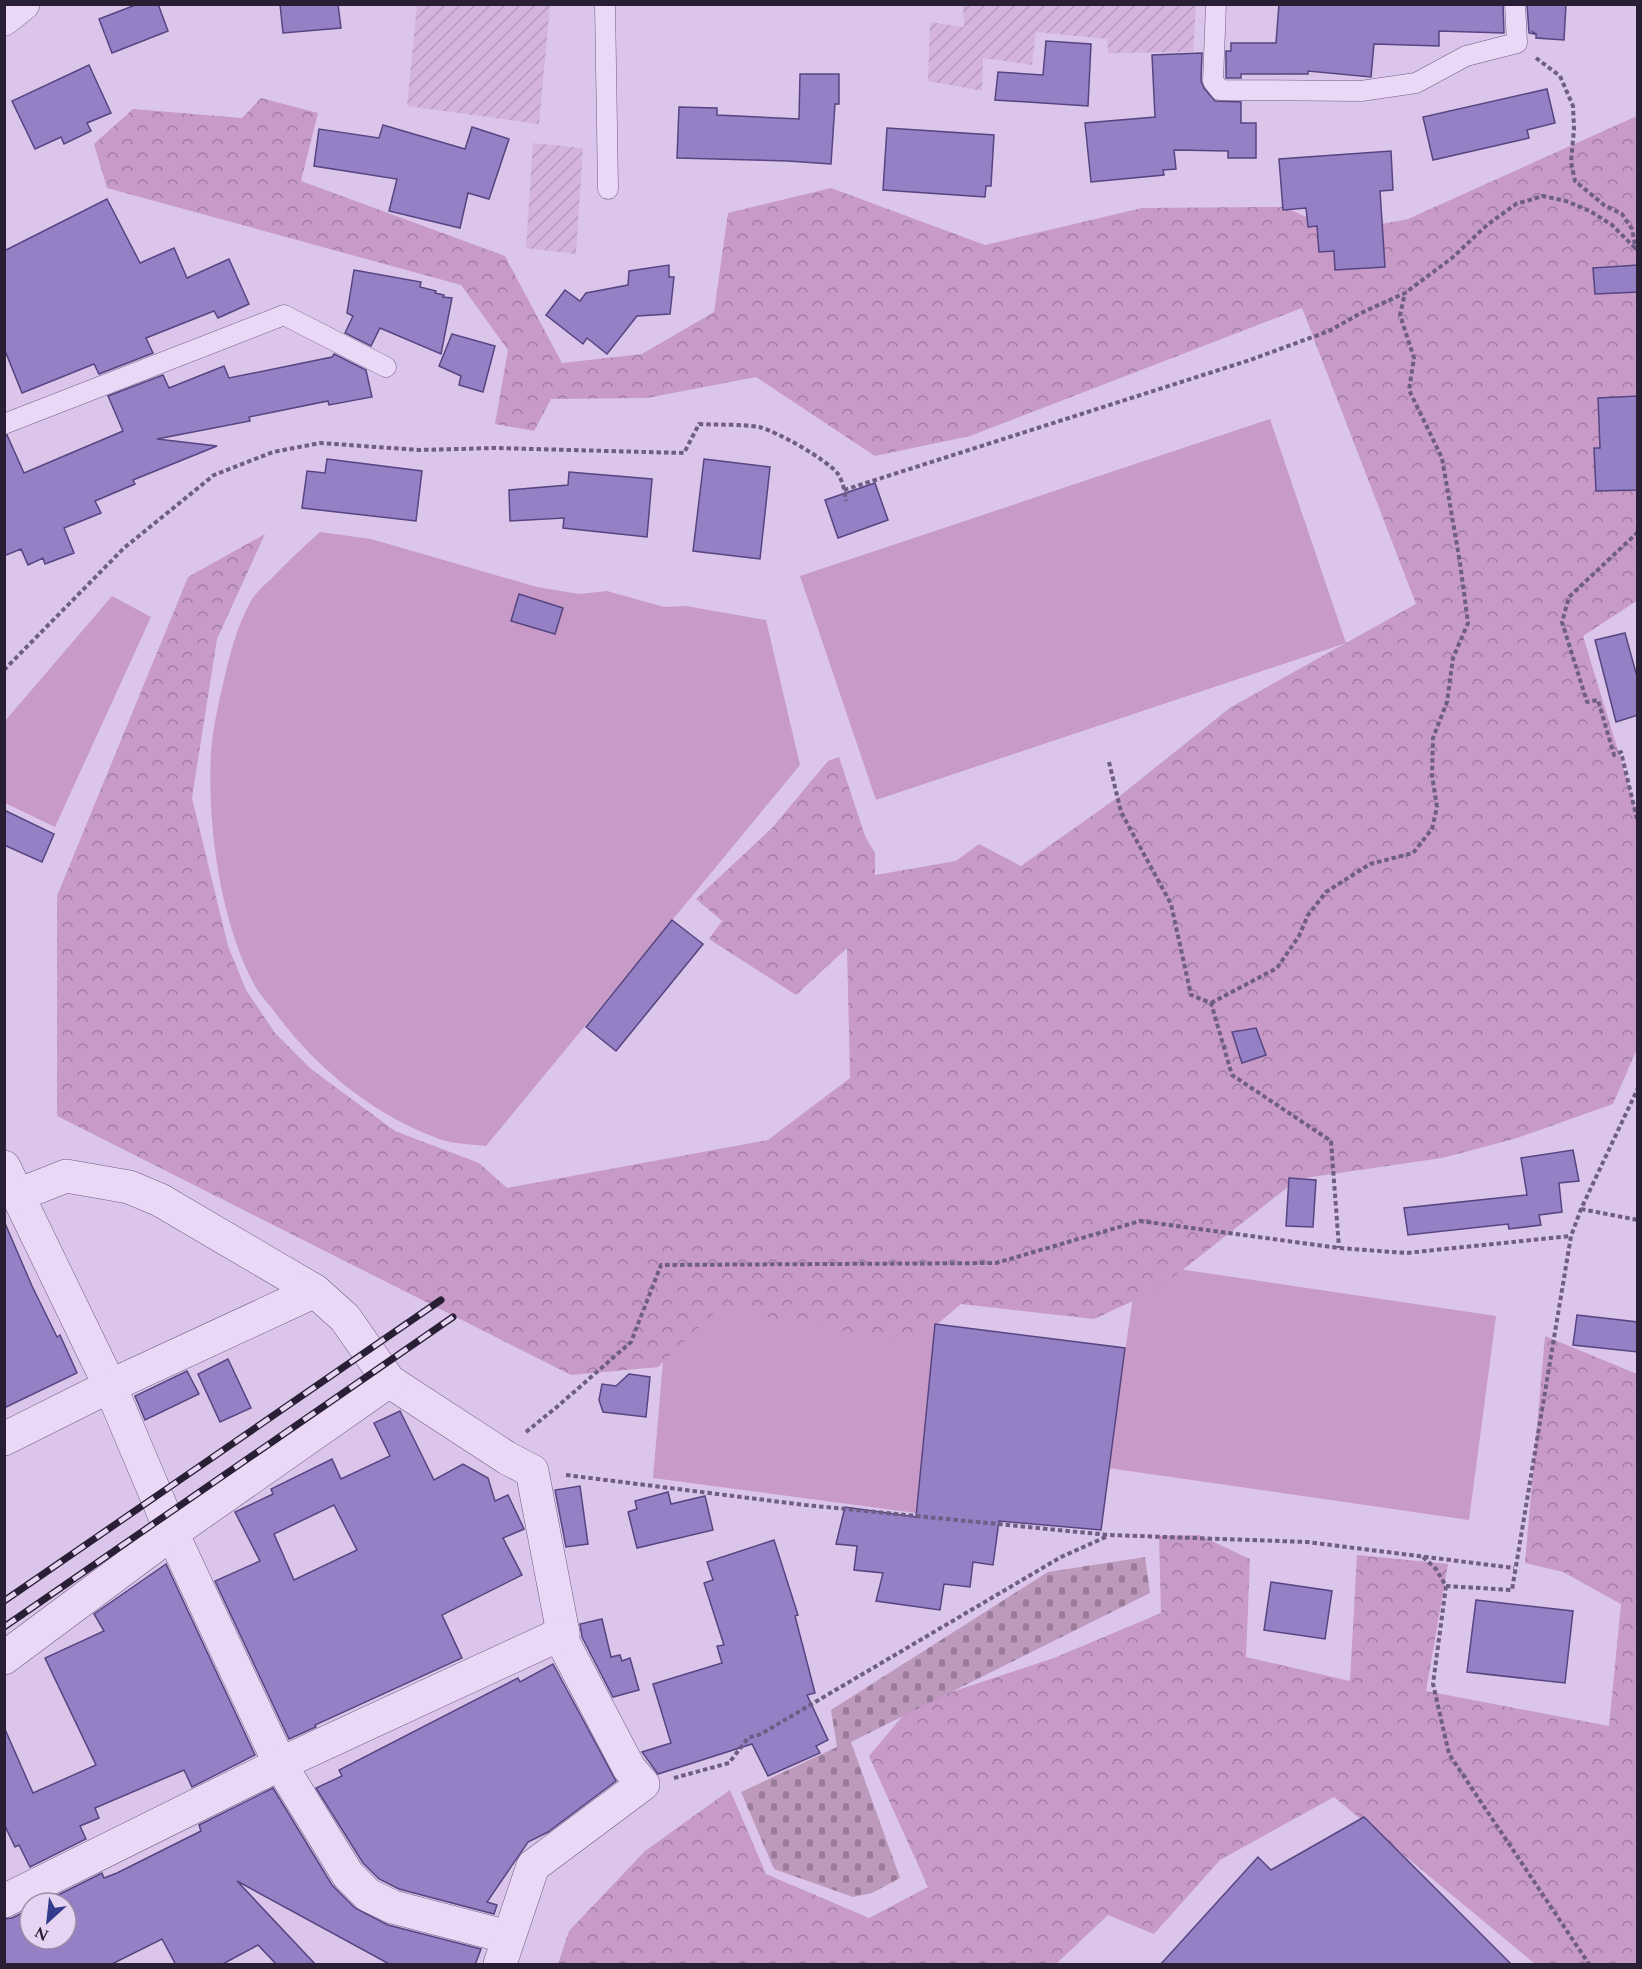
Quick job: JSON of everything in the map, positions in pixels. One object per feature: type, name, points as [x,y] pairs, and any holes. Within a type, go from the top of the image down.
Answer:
[{"type":"street","points":[[4,19],[23,4]]},
{"type":"street","points":[[66,1176],[129,1187],[160,1200],[315,1291],[345,1318],[389,1381],[532,1471],[564,1642],[629,1768],[643,1784],[533,1866],[504,1951],[368,1895],[348,1875],[280,1764],[172,1533],[110,1386],[11,1181],[66,1176]]},
{"type":"street","points":[[4,1439],[110,1386],[315,1291]]},
{"type":"street","points":[[4,1658],[172,1533],[389,1381]]},
{"type":"street","points":[[4,1901],[280,1764],[563,1633]]},
{"type":"lane","points":[[605,4],[608,189]]},
{"type":"lane","points":[[1216,4],[1213,81],[1220,90],[1361,91],[1416,83],[1466,57],[1517,43],[1515,4]]},
{"type":"lane","points":[[4,424],[284,315],[386,367]]},
{"type":"path","points":[[1517,43],[1560,76],[1573,106],[1574,129],[1571,162],[1575,181],[1604,205],[1622,214],[1632,229],[1637,251]]},
{"type":"path","points":[[844,490],[1250,360],[1329,331],[1405,293],[1452,258],[1487,225],[1516,204],[1543,196],[1566,201],[1612,225],[1637,251]]},
{"type":"path","points":[[1109,762],[1121,812],[1171,904],[1191,995],[1211,1003],[1277,968],[1299,936],[1308,915],[1326,892],[1370,864],[1413,853],[1432,829],[1437,807],[1432,775],[1433,738],[1447,702],[1453,658],[1468,623],[1442,458],[1409,390],[1414,358],[1400,315],[1405,293]]},
{"type":"path","points":[[4,670],[124,548],[214,475],[273,452],[320,443],[419,450],[495,447],[684,453],[699,424],[759,427],[819,458],[838,474],[846,501]]},
{"type":"path","points":[[1638,532],[1569,597],[1562,622],[1587,702],[1598,700],[1614,755],[1621,752],[1638,823]]},
{"type":"path","points":[[1211,1003],[1232,1075],[1331,1141],[1339,1248]]},
{"type":"path","points":[[1446,1586],[1512,1590],[1571,1236],[1581,1209],[1638,1088]]},
{"type":"path","points":[[1581,1209],[1638,1220]]},
{"type":"path","points":[[500,1452],[558,1406],[631,1342],[661,1265],[996,1263],[1140,1221],[1339,1248],[1407,1253],[1571,1236]]},
{"type":"path","points":[[532,1471],[805,1505],[1109,1535],[1307,1542],[1515,1568]]},
{"type":"path","points":[[643,1784],[729,1763],[748,1738],[761,1734],[1061,1557],[1109,1535]]},
{"type":"path","points":[[1422,1556],[1436,1569],[1446,1586],[1433,1684],[1449,1754],[1589,1965]]},
{"type":"shaded area","points":[[417,5],[550,5],[539,124],[407,106]]},
{"type":"shaded area","points":[[963,5],[1196,5],[1193,52],[1108,53],[1107,39],[1036,32],[1032,65],[983,58],[982,91],[928,81],[930,22],[964,27]]},
{"type":"shaded area","points":[[533,143],[583,148],[576,254],[526,248]]},
{"type":"green space","points":[[261,98],[318,113],[301,181],[505,256],[562,363],[642,354],[714,312],[728,213],[831,188],[985,245],[1142,208],[1284,207],[1340,232],[1408,219],[1637,116],[1637,603],[1635,602],[1583,636],[1637,813],[1637,1049],[1613,1104],[1514,1139],[1442,1158],[1298,1179],[1157,1290],[1094,1319],[961,1304],[914,1344],[719,1308],[658,1367],[571,1375],[57,1116],[57,896],[188,577],[265,534],[217,639],[192,798],[228,946],[246,990],[275,1033],[311,1069],[395,1131],[479,1163],[507,1188],[768,1140],[850,1078],[847,948],[796,995],[709,939],[722,921],[696,899],[772,828],[828,761],[839,757],[865,836],[875,853],[875,875],[956,861],[979,844],[1021,866],[1121,795],[1231,707],[1416,604],[1302,308],[970,436],[875,456],[756,377],[647,398],[551,399],[534,431],[495,424],[508,350],[461,285],[107,188],[94,144],[133,109],[242,118]]},
{"type":"green space","points":[[1270,419],[1346,643],[876,800],[800,576]]},
{"type":"green space","points":[[320,532],[371,539],[537,587],[579,594],[607,591],[664,607],[686,606],[766,620],[800,765],[486,1146],[448,1142],[413,1128],[390,1116],[346,1086],[290,1032],[257,989],[243,961],[233,933],[218,872],[211,810],[211,752],[219,701],[233,643],[252,599]]},
{"type":"green space","points":[[112,596],[151,617],[55,827],[5,803],[5,721]]},
{"type":"green space","points":[[1138,1263],[1496,1316],[1469,1520],[1108,1468]]},
{"type":"green space","points":[[670,1280],[935,1324],[916,1513],[653,1478]]},
{"type":"green space","points":[[1545,1336],[1637,1374],[1637,1964],[1535,1964],[1334,1797],[1220,1860],[1154,1934],[1108,1915],[1056,1964],[558,1964],[569,1931],[645,1851],[730,1790],[766,1874],[869,1918],[928,1887],[869,1756],[912,1705],[1054,1658],[1161,1613],[1159,1536],[1199,1535],[1250,1559],[1246,1657],[1350,1681],[1357,1555],[1448,1564],[1426,1691],[1609,1726],[1621,1604],[1563,1572],[1525,1563]]},
{"type":"green space","points":[[1145,1557],[1150,1593],[851,1742],[900,1878],[872,1893],[853,1897],[774,1869],[741,1792],[837,1747],[831,1710],[1048,1572]]},
{"type":"building","points":[[138,4],[158,4],[168,31],[112,53],[99,19]]},
{"type":"building","points":[[280,4],[338,4],[341,28],[283,33]]},
{"type":"building","points":[[1279,4],[1503,4],[1504,33],[1439,31],[1439,46],[1374,44],[1371,77],[1308,71],[1308,74],[1241,74],[1241,78],[1226,78],[1226,51],[1231,51],[1231,43],[1276,43]]},
{"type":"building","points":[[1527,4],[1566,4],[1564,40],[1536,38],[1536,34],[1529,33]]},
{"type":"building","points":[[1046,41],[1091,44],[1088,106],[995,100],[998,72],[1043,75]]},
{"type":"building","points":[[1202,53],[1201,81],[1204,88],[1215,101],[1241,102],[1241,123],[1256,123],[1256,158],[1228,158],[1228,151],[1174,150],[1176,169],[1163,170],[1164,175],[1091,182],[1085,123],[1155,117],[1152,55]]},
{"type":"building","points":[[89,65],[111,113],[87,123],[91,131],[64,144],[61,137],[35,149],[12,101]]},
{"type":"building","points":[[800,74],[839,74],[839,104],[835,104],[831,164],[677,158],[679,107],[717,108],[717,115],[799,119]]},
{"type":"building","points":[[1547,89],[1555,123],[1527,130],[1529,138],[1433,160],[1423,117]]},
{"type":"building","points":[[383,125],[465,149],[472,127],[509,139],[489,199],[468,193],[460,228],[389,211],[397,179],[314,166],[319,129],[379,138]]},
{"type":"building","points":[[887,128],[994,135],[991,186],[986,186],[985,197],[883,190]]},
{"type":"building","points":[[1391,151],[1393,190],[1380,191],[1385,267],[1335,270],[1334,251],[1319,252],[1317,226],[1308,227],[1306,208],[1283,210],[1279,159]]},
{"type":"building","points":[[107,199],[140,263],[174,248],[187,278],[229,259],[249,304],[218,318],[214,311],[146,338],[153,353],[99,374],[94,364],[22,393],[4,348],[4,251]]},
{"type":"building","points":[[669,265],[669,277],[674,277],[670,314],[637,316],[607,354],[587,338],[583,344],[546,315],[565,290],[580,301],[586,293],[628,285],[629,271]]},
{"type":"building","points":[[1638,265],[1638,292],[1595,294],[1593,268]]},
{"type":"building","points":[[354,270],[421,282],[420,287],[436,291],[435,293],[444,295],[443,297],[452,298],[441,354],[380,328],[371,346],[345,333],[353,316],[347,313]]},
{"type":"building","points":[[452,334],[495,346],[483,392],[459,385],[461,376],[439,366]]},
{"type":"building","points":[[334,354],[366,370],[372,397],[329,405],[328,401],[249,417],[250,421],[157,439],[217,446],[133,480],[135,484],[95,501],[101,513],[64,528],[74,553],[45,564],[43,558],[28,565],[21,549],[4,556],[4,436],[7,435],[24,473],[123,431],[108,396],[163,375],[169,388],[224,366],[229,378],[332,357]]},
{"type":"building","points":[[1638,396],[1638,490],[1596,491],[1594,448],[1600,448],[1598,398]]},
{"type":"building","points":[[327,459],[422,471],[416,521],[302,508],[307,471],[325,473]]},
{"type":"building","points":[[704,459],[770,467],[760,559],[693,551]]},
{"type":"building","points":[[569,472],[652,479],[647,537],[563,528],[564,518],[510,521],[509,490],[568,485]]},
{"type":"building","points":[[875,483],[888,520],[838,538],[825,500]]},
{"type":"building","points":[[519,594],[563,608],[555,634],[511,621]]},
{"type":"building","points":[[1625,633],[1638,680],[1638,715],[1616,722],[1595,640]]},
{"type":"building","points":[[4,810],[54,834],[42,862],[4,845]]},
{"type":"building","points":[[672,920],[703,944],[616,1051],[586,1027]]},
{"type":"building","points":[[1256,1028],[1266,1055],[1242,1063],[1232,1032]]},
{"type":"building","points":[[1573,1150],[1579,1181],[1559,1183],[1562,1212],[1539,1215],[1541,1225],[1509,1229],[1508,1224],[1408,1235],[1404,1208],[1527,1195],[1521,1158]]},
{"type":"building","points":[[1289,1178],[1316,1180],[1313,1227],[1286,1226]]},
{"type":"building","points":[[4,1221],[32,1286],[57,1337],[60,1335],[77,1373],[4,1408]]},
{"type":"building","points":[[1577,1315],[1638,1322],[1638,1352],[1573,1345]]},
{"type":"building","points":[[935,1324],[1125,1348],[1101,1530],[999,1521],[993,1565],[973,1562],[970,1587],[944,1584],[940,1610],[876,1601],[883,1573],[854,1570],[857,1546],[836,1544],[845,1507],[916,1517]]},
{"type":"building","points":[[228,1359],[251,1408],[220,1422],[198,1374]]},
{"type":"building","points":[[187,1371],[199,1394],[145,1420],[135,1396]]},
{"type":"building","points":[[629,1374],[650,1377],[646,1417],[603,1412],[599,1400],[602,1384],[616,1386]]},
{"type":"building","points":[[400,1411],[434,1480],[463,1464],[488,1478],[495,1501],[508,1495],[524,1529],[503,1538],[522,1575],[442,1615],[462,1658],[289,1739],[215,1581],[260,1561],[235,1512],[273,1494],[271,1489],[332,1459],[341,1479],[390,1456],[374,1423]],"holes":[[[334,1505],[357,1550],[294,1580],[274,1534]]]},
{"type":"building","points":[[580,1486],[588,1544],[566,1547],[555,1490]]},
{"type":"building","points":[[668,1492],[671,1504],[705,1496],[713,1530],[637,1548],[628,1512],[637,1509],[635,1501]]},
{"type":"building","points":[[774,1540],[798,1615],[795,1616],[815,1693],[807,1695],[828,1740],[816,1746],[820,1753],[768,1776],[752,1744],[658,1774],[642,1752],[671,1743],[653,1684],[722,1663],[717,1646],[724,1645],[704,1583],[713,1580],[707,1562]]},
{"type":"building","points":[[166,1564],[255,1755],[192,1787],[184,1770],[95,1808],[99,1818],[80,1826],[86,1839],[30,1867],[19,1845],[15,1847],[4,1824],[4,1727],[33,1793],[96,1765],[45,1658],[104,1631],[94,1614]]},
{"type":"building","points":[[1271,1582],[1332,1591],[1325,1639],[1264,1630]]},
{"type":"building","points":[[1476,1600],[1573,1611],[1565,1683],[1467,1672]]},
{"type":"building","points":[[602,1619],[611,1657],[620,1655],[622,1661],[630,1658],[639,1690],[613,1697],[582,1637],[580,1624]]},
{"type":"building","points":[[553,1664],[616,1781],[548,1832],[528,1842],[487,1902],[497,1905],[494,1914],[399,1889],[379,1879],[363,1863],[316,1788],[342,1776],[339,1770],[518,1678],[520,1682]]},
{"type":"building","points":[[273,1788],[332,1885],[355,1908],[388,1925],[481,1949],[475,1965],[391,1965],[237,1881],[316,1965],[277,1965],[258,1945],[221,1965],[176,1965],[162,1939],[110,1965],[4,1965],[4,1919],[18,1915],[18,1951],[78,1951],[78,1891],[66,1891],[102,1873],[104,1878],[117,1873],[201,1831],[199,1825]]},
{"type":"building","points":[[1364,1817],[1512,1965],[1160,1965],[1258,1857],[1271,1870]]},
{"type":"railway","points":[[4,1601],[441,1300]]},
{"type":"railway","points":[[4,1627],[453,1317]]}]
